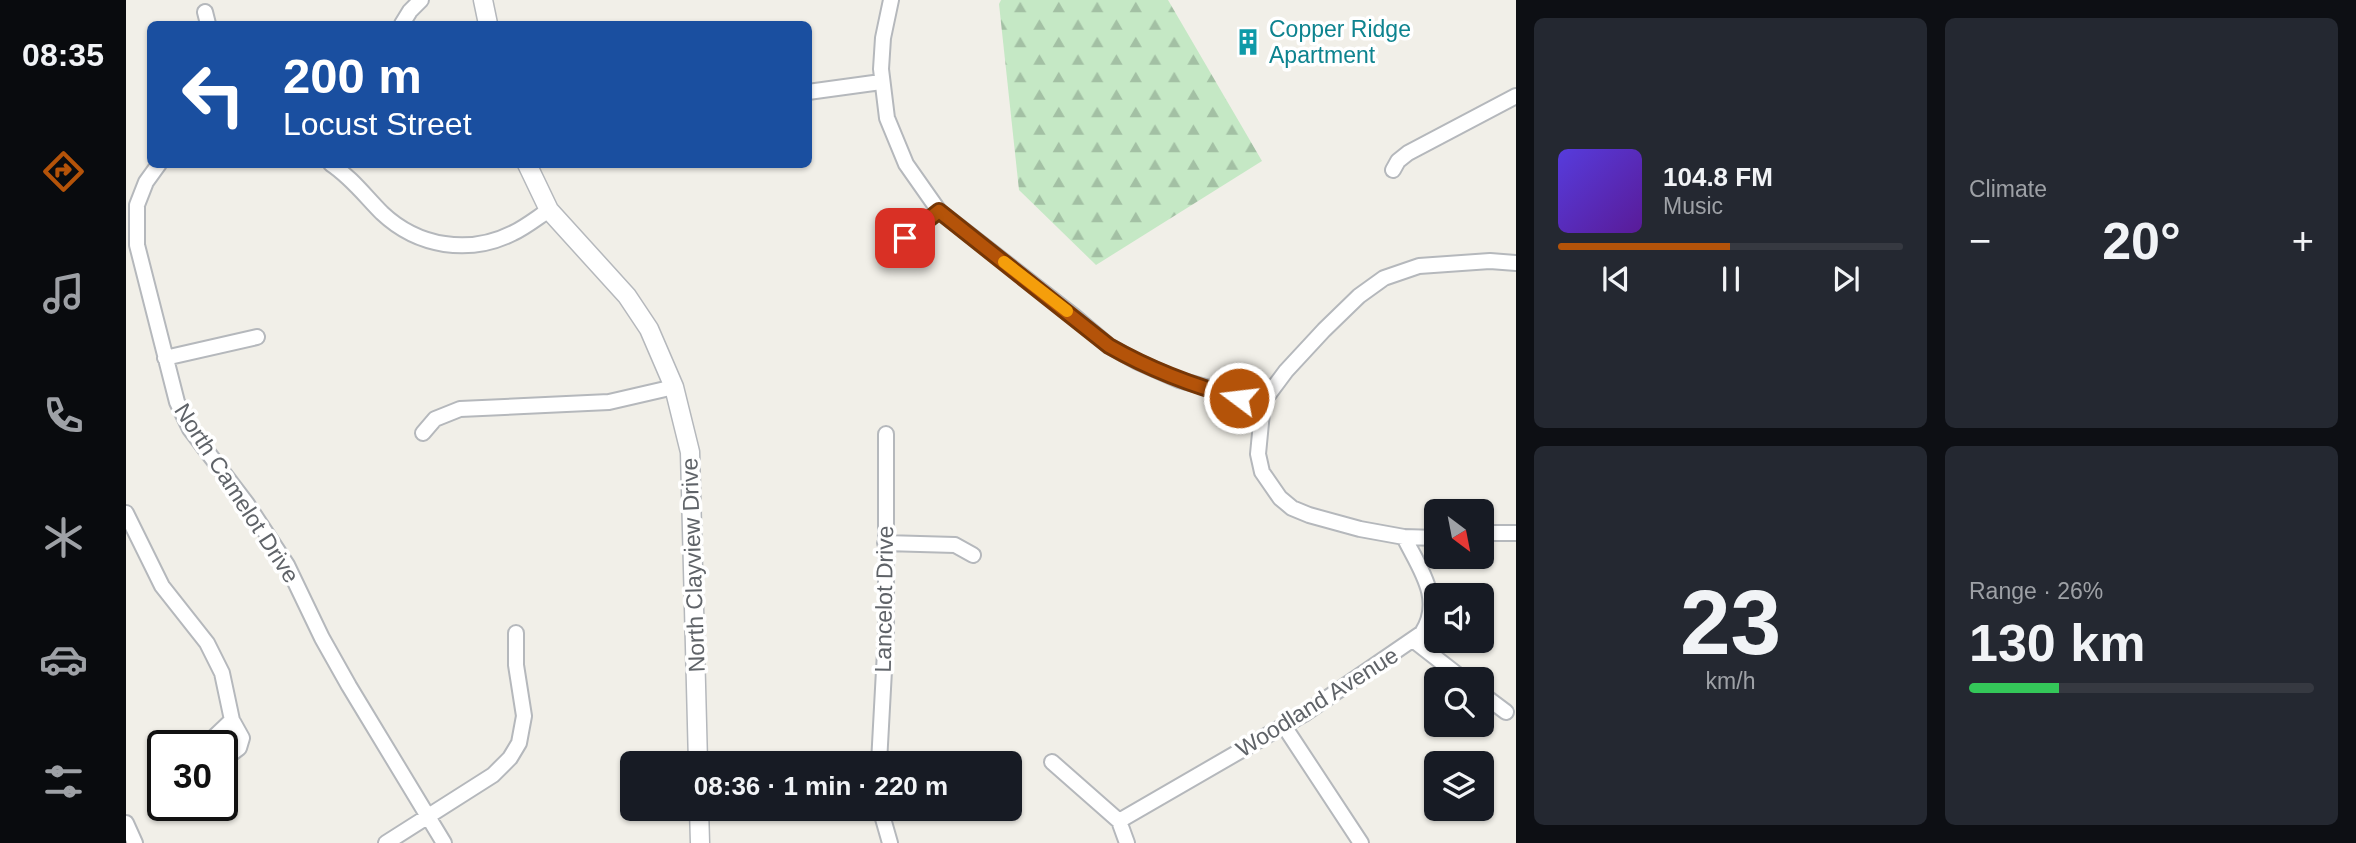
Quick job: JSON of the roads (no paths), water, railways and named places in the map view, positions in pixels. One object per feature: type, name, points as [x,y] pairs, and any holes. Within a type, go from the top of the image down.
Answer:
[{"type":"street","points":[[404,21],[421,0]]},
{"type":"street","points":[[483,0],[487,21]]},
{"type":"street","points":[[891,0],[883,38],[881,82],[887,118],[897,146],[912,173],[939,211],[1109,346],[1179,380],[1263,402]]},
{"type":"street","points":[[812,91],[881,82]]},
{"type":"street","points":[[1393,170],[1398,161],[1408,153],[1516,96]]},
{"type":"street","points":[[132,202],[156,168]]},
{"type":"street","points":[[340,168],[403,230],[435,243],[473,245],[491,241],[514,233],[549,209]]},
{"type":"street","name":"North Clayview Drive","points":[[529,168],[549,209],[631,301],[649,328],[674,387],[691,452],[698,751]]},
{"type":"street","name":"North Camelot Drive","points":[[132,202],[137,245],[174,394],[190,429],[247,504],[287,565],[348,686],[444,843]]},
{"type":"street","points":[[888,252],[939,211]]},
{"type":"street","points":[[1424,538],[1360,529],[1309,515],[1292,508],[1280,498],[1262,472],[1258,454],[1263,402],[1286,371],[1324,330],[1359,296],[1384,278],[1419,266],[1490,261],[1516,263]]},
{"type":"street","points":[[165,358],[257,337]]},
{"type":"street","points":[[423,433],[435,419],[460,409],[609,402],[674,387]]},
{"type":"street","name":"Lancelot Drive","points":[[880,751],[886,633],[886,434]]},
{"type":"street","points":[[126,513],[162,586],[207,643],[222,673],[232,720],[238,730]]},
{"type":"street","points":[[1494,534],[1516,533]]},
{"type":"street","name":"Woodland Avenue","points":[[1119,821],[1284,726],[1422,633],[1430,618],[1432,596],[1404,537]]},
{"type":"street","points":[[885,543],[955,545],[973,555]]},
{"type":"street","points":[[386,843],[500,770],[519,743],[524,716],[516,665],[516,633]]},
{"type":"street","points":[[1413,640],[1448,667]]},
{"type":"street","points":[[1494,703],[1506,712]]},
{"type":"street","points":[[221,730],[232,720]]},
{"type":"street","points":[[1284,726],[1361,843]]},
{"type":"street","points":[[238,731],[242,738],[238,749]]},
{"type":"street","points":[[1052,762],[1119,821],[1127,843]]},
{"type":"street","points":[[699,821],[700,843]]},
{"type":"street","points":[[884,821],[890,843]]},
{"type":"street","points":[[126,823],[135,843]]},
{"type":"place","name":"Copper Ridge Apartment","points":[[1248,42]]}]
